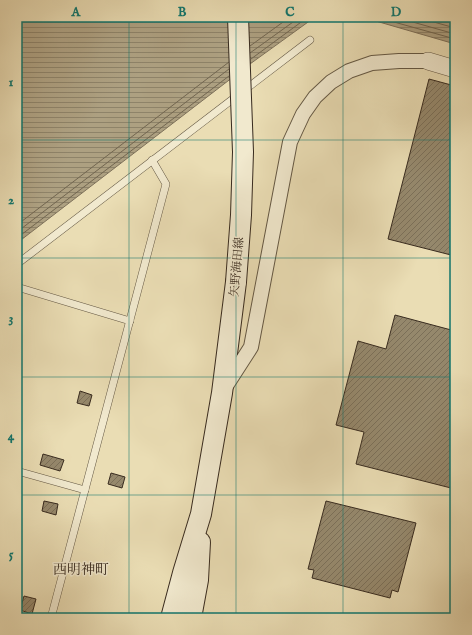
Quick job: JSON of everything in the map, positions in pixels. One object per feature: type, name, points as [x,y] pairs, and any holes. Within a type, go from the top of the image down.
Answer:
[{"type":"main road","name":"矢野海田線","points":[[171,618],[201,514],[222,393],[236,282],[241,215],[243,152],[238,17]]},
{"type":"main road","name":"矢野海田線","points":[[191,618],[198,580],[201,514]]},
{"type":"street","points":[[222,393],[251,348],[290,142],[303,114],[315,97],[331,82],[349,71],[372,63],[428,61],[455,69]]},
{"type":"lane","points":[[17,264],[310,40]]},
{"type":"lane","points":[[51,618],[166,184],[152,160]]},
{"type":"lane","points":[[17,287],[130,321]]},
{"type":"lane","points":[[17,471],[85,490]]},
{"type":"water","points":[[17,17],[315,17],[250,64],[17,243]]},
{"type":"water","points":[[362,17],[455,17],[455,44]]},
{"type":"building","points":[[429,79],[455,86],[450,111],[455,113],[455,256],[388,239]]},
{"type":"building","points":[[395,315],[455,331],[455,489],[356,464],[364,432],[336,425],[358,341],[386,349]]},
{"type":"building","points":[[80,391],[92,395],[89,406],[77,403]]},
{"type":"building","points":[[43,454],[64,460],[60,471],[40,465]]},
{"type":"building","points":[[111,473],[125,477],[122,488],[108,484]]},
{"type":"building","points":[[44,501],[58,504],[56,515],[42,511]]},
{"type":"building","points":[[326,501],[416,523],[398,592],[392,590],[390,598],[312,578],[314,570],[308,569]]},
{"type":"building","points":[[24,596],[36,599],[32,614],[20,610]]},
{"type":"district","name":"西明神町","points":[[81,570]]}]
